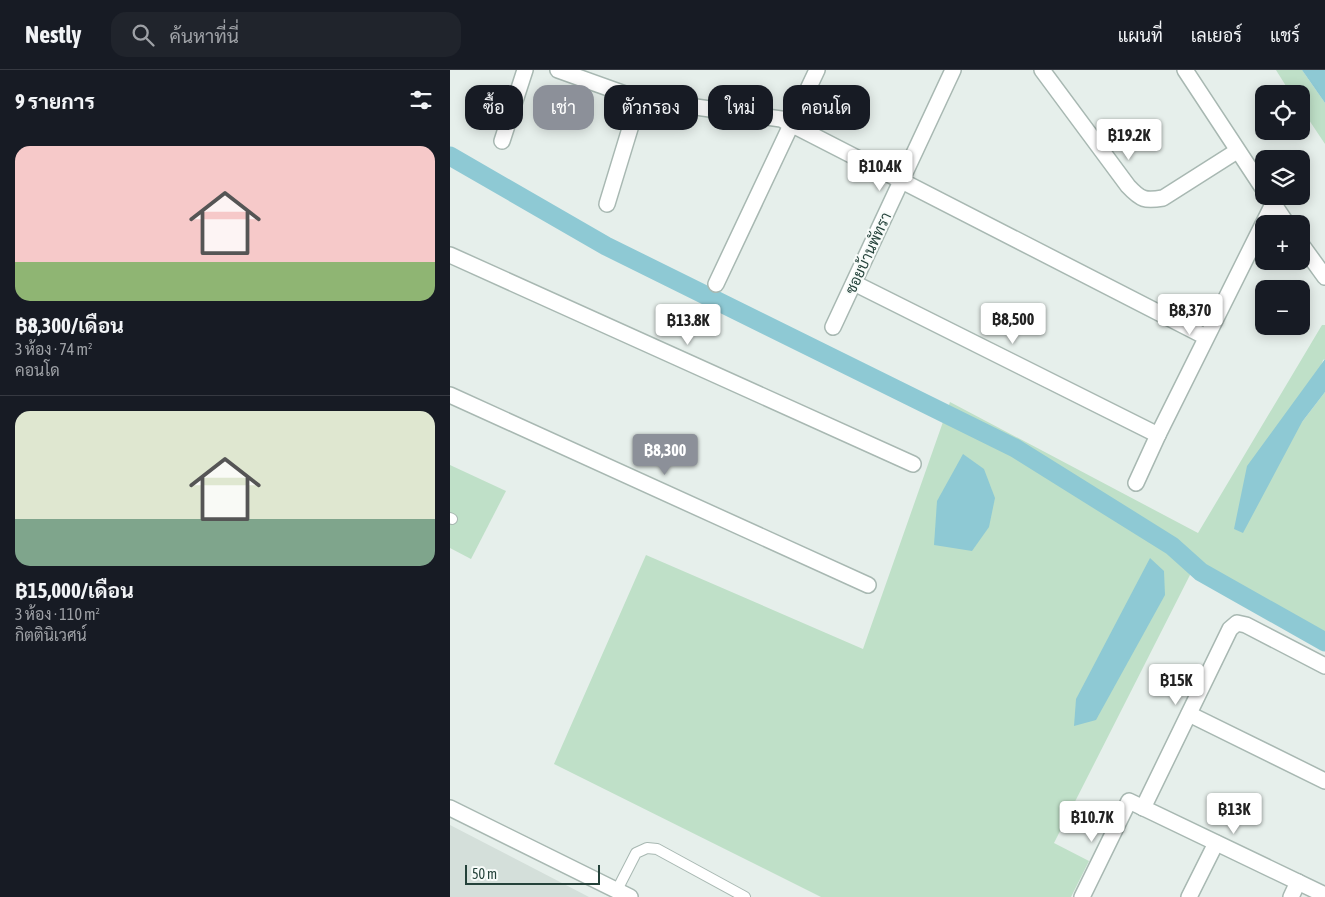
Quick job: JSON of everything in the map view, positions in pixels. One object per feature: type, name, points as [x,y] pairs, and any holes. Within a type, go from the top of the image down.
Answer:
[{"type":"street","points":[[502,142],[525,70]]},
{"type":"street","points":[[558,70],[604,87]]},
{"type":"street","points":[[810,85],[817,70]]},
{"type":"street","name":"ซอยบ้านพัทรา","points":[[833,327],[953,70]]},
{"type":"street","points":[[1042,70],[1137,196],[1150,200],[1163,198],[1237,151]]},
{"type":"street","points":[[1186,70],[1255,177]]},
{"type":"street","points":[[698,108],[783,120]]},
{"type":"street","points":[[606,204],[629,130]]},
{"type":"street","points":[[716,284],[788,130]]},
{"type":"street","points":[[803,130],[1206,337]]},
{"type":"street","points":[[1136,483],[1268,205]]},
{"type":"street","points":[[450,255],[913,464]]},
{"type":"street","points":[[1310,256],[1325,277]]},
{"type":"street","points":[[854,283],[1158,435]]},
{"type":"street","points":[[450,395],[868,585]]},
{"type":"street","points":[[1143,808],[1230,630],[1236,623],[1246,625],[1325,666]]},
{"type":"street","points":[[1189,714],[1325,781]]},
{"type":"street","points":[[1082,897],[1130,801],[1325,895]]},
{"type":"street","points":[[450,808],[623,894]]},
{"type":"street","points":[[1189,897],[1216,843]]},
{"type":"street","points":[[1291,897],[1298,882]]},
{"type":"lane","points":[[623,894],[636,853],[647,848],[657,849],[745,897]]},
{"type":"shaded area","points":[[450,825],[589,897],[450,897]]},
{"type":"green space","points":[[1276,70],[1302,70],[1325,103],[1325,144],[1310,122],[1310,85],[1285,85]]},
{"type":"green space","points":[[1322,325],[1325,325],[1325,359],[1323,360],[1302,422],[1325,392],[1325,633],[1200,564],[1191,573],[1054,843],[1089,861],[1071,897],[821,897],[554,764],[646,555],[863,649],[950,402],[1198,533]]},
{"type":"green space","points":[[450,465],[506,491],[471,559],[450,548]]},
{"type":"water","points":[[1302,70],[1325,70],[1325,103]]},
{"type":"water","points":[[1325,359],[1325,392],[1302,422],[1243,533],[1234,529],[1247,466]]},
{"type":"water","points":[[963,454],[984,469],[995,498],[989,527],[972,551],[934,545],[937,501]]},
{"type":"water","points":[[1150,558],[1164,571],[1165,595],[1096,720],[1074,726],[1076,699]]},
{"type":"waterway","points":[[450,156],[606,246],[1015,448],[1172,546],[1201,572],[1325,642]]}]
